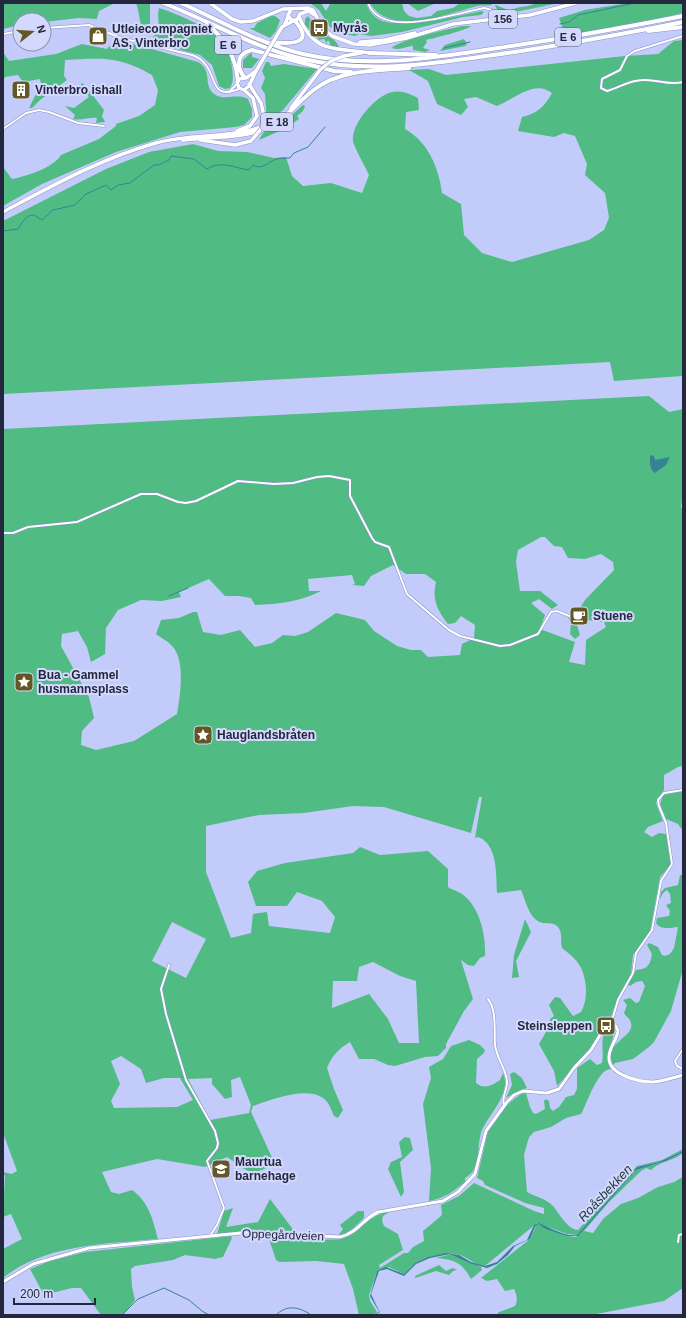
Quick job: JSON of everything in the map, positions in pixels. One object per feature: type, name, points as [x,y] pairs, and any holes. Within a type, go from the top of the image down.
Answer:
[{"type":"highway","name":"E 6","points":[[163,3],[264,47],[314,61],[363,67],[425,64],[522,51],[683,22]]},
{"type":"highway","name":"E 6","points":[[181,3],[263,41],[302,54],[352,61],[394,61],[453,55],[586,34],[683,16]]},
{"type":"highway","name":"E 6","points":[[202,20],[220,35],[229,47],[235,63],[238,82]]},
{"type":"highway","name":"E 6","points":[[263,41],[288,44],[298,42],[302,38],[302,33],[294,21]]},
{"type":"highway","points":[[634,32],[683,27]]},
{"type":"highway","name":"E 6","points":[[245,78],[239,68],[239,60],[243,54],[252,50],[334,71],[358,72]]},
{"type":"highway","name":"E 18","points":[[370,53],[453,55]]},
{"type":"highway","name":"E 18","points":[[183,140],[238,135],[263,130],[283,118],[315,89],[324,83],[358,72],[415,67],[425,64]]},
{"type":"main road","points":[[210,3],[232,19],[241,22],[253,21],[280,10],[308,8],[313,10],[315,15]]},
{"type":"main road","name":"156","points":[[315,15],[330,34],[347,42],[362,45],[385,43],[453,24],[530,16],[576,3]]},
{"type":"main road","points":[[296,9],[309,35],[319,44],[335,50],[370,53]]},
{"type":"main road","points":[[280,10],[294,21]]},
{"type":"main road","points":[[242,89],[249,84],[291,10]]},
{"type":"main road","points":[[283,26],[294,21],[308,11],[315,15]]},
{"type":"main road","name":"E 18","points":[[3,213],[58,183],[134,150],[170,140],[253,130],[276,120],[294,105],[320,70],[331,61],[344,56],[370,53]]},
{"type":"main road","points":[[238,82],[253,75]]},
{"type":"main road","name":"E 6","points":[[183,140],[204,140],[234,145],[251,141],[261,129],[264,116],[261,102],[245,78]]},
{"type":"main road","name":"E 6","points":[[220,134],[244,130],[255,122],[257,112],[255,101],[252,95],[242,89],[238,82]]},
{"type":"main road","name":"E 18","points":[[3,213],[58,185],[123,157],[157,145],[183,140]]},
{"type":"main road","points":[[611,1024],[616,1026],[618,1031],[608,1057],[610,1065],[616,1071],[646,1081],[660,1081],[683,1075]]},
{"type":"main road","name":"Oppegårdveien","points":[[3,1282],[27,1266],[79,1250],[209,1236],[266,1232],[340,1238],[350,1234],[378,1212],[450,1198],[464,1187],[475,1174],[486,1131],[512,1096],[520,1092],[530,1091],[547,1093],[559,1089],[574,1068],[591,1050],[605,1027],[611,1024]]},
{"type":"street","points":[[368,3],[376,16],[393,22],[436,19],[485,8],[490,10],[495,20]]},
{"type":"street","points":[[52,27],[89,25],[121,38],[196,56],[208,66],[218,89],[224,92],[242,89]]},
{"type":"street","points":[[683,36],[635,51],[627,56],[620,70],[602,79],[601,88],[607,91],[636,80],[653,80],[672,85],[683,82]]},
{"type":"street","points":[[229,92],[238,82]]},
{"type":"street","points":[[3,129],[26,113],[39,110],[49,112],[78,124],[104,126]]},
{"type":"street","points":[[3,533],[13,533],[28,527],[76,522],[141,494],[157,494],[178,502],[186,503],[196,501],[238,481],[274,484],[293,483],[317,477],[342,478],[350,480],[350,496],[372,538],[375,542],[389,547],[407,594],[454,634],[500,646],[510,645],[538,634],[551,612],[557,611],[574,618]]},
{"type":"street","points":[[611,1024],[618,1000],[632,976],[636,953],[652,930],[661,881],[672,864],[666,821],[659,806],[658,800],[664,793],[683,790]]},
{"type":"street","points":[[169,965],[161,989],[166,1014],[186,1080],[215,1131],[218,1143],[217,1148],[207,1161],[224,1208],[217,1225],[209,1236]]},
{"type":"street","name":"Oppegårdveien","points":[[488,999],[492,1005],[497,1055],[507,1078],[508,1086],[503,1101],[504,1105]]},
{"type":"street","points":[[683,1049],[675,1062],[677,1066],[683,1069]]},
{"type":"street","points":[[678,1242],[678,1237],[683,1234]]},
{"type":"green space","points":[[3,3],[122,3],[113,4],[99,11],[97,19],[79,18],[52,21],[52,12],[12,12],[12,27],[3,29]]},
{"type":"green space","points":[[134,3],[150,3],[150,26],[148,28],[146,24],[141,25],[137,5]]},
{"type":"green space","points":[[310,3],[321,3],[326,11],[330,4],[366,3],[370,11],[376,17],[383,21],[392,23],[433,21],[482,11],[484,12],[481,15],[463,17],[402,32],[371,36],[359,34],[355,36],[343,34],[330,27],[319,10]]},
{"type":"green space","points":[[370,3],[402,3],[404,11],[409,16],[417,18],[431,16],[437,11],[453,8],[460,3],[490,3],[492,5],[477,6],[435,18],[405,21],[391,19],[379,13]]},
{"type":"green space","points":[[407,3],[436,3],[418,11]]},
{"type":"green space","points":[[536,3],[559,3],[505,14],[499,12],[495,6],[496,5],[510,11]]},
{"type":"green space","points":[[628,3],[683,3],[683,13],[624,27],[566,37],[559,18],[585,10]]},
{"type":"green space","points":[[159,8],[203,27],[224,43],[230,55],[233,75],[233,81],[230,88],[225,89],[219,86],[212,65],[200,55],[150,42],[159,28]]},
{"type":"green space","points":[[271,16],[275,16],[280,20],[276,31],[270,38],[249,28],[254,28],[257,23]]},
{"type":"green space","points":[[308,16],[322,36],[332,38],[339,47],[331,47],[329,41],[327,41],[327,44],[324,39],[319,40],[305,25],[305,19]]},
{"type":"green space","points":[[463,26],[471,26],[456,32],[426,40],[427,42],[423,48],[430,50],[425,52],[413,50],[413,46],[398,49],[392,48],[413,38]]},
{"type":"green space","points":[[116,39],[198,62],[205,69],[208,85],[212,92],[220,97],[239,96],[248,99],[252,109],[252,117],[244,125],[180,132],[116,152],[42,184],[3,206],[3,167],[12,179],[32,174],[46,168],[61,155],[99,139],[116,126],[116,124],[139,116],[155,105],[158,90],[152,75],[130,64],[120,61],[100,59],[65,60],[64,76],[67,80],[40,100],[32,108],[29,108],[41,84],[40,79],[23,82],[18,75],[5,77],[3,81],[3,52],[9,61],[56,54],[82,44],[107,49]]},
{"type":"green space","points":[[464,39],[467,44],[465,46],[440,51],[445,45]]},
{"type":"green space","points":[[683,40],[683,376],[614,381],[610,362],[3,394],[3,221],[106,169],[149,152],[193,144],[218,151],[247,152],[274,158],[286,157],[292,176],[303,186],[331,183],[362,193],[369,175],[353,141],[353,134],[365,112],[378,99],[392,92],[403,92],[418,98],[419,110],[406,112],[405,129],[420,141],[431,156],[438,174],[442,193],[461,204],[464,235],[482,253],[512,262],[589,240],[604,230],[609,218],[605,193],[585,175],[587,164],[575,136],[564,133],[554,137],[518,131],[522,117],[532,114],[540,109],[552,93],[545,89],[532,89],[497,106],[476,97],[464,99],[468,107],[461,115],[437,104],[428,81],[409,70],[429,69],[446,75],[625,56],[658,54],[674,41]]},
{"type":"green space","points":[[252,52],[252,57],[259,59],[252,68],[243,68],[243,60]]},
{"type":"green space","points":[[266,62],[269,62],[271,66],[284,64],[317,69],[283,110],[278,114],[272,115],[267,121],[265,94],[261,88],[265,78],[262,71]]},
{"type":"green space","points":[[81,83],[85,85],[104,110],[102,116],[105,122],[96,123],[97,118],[79,120],[73,119],[75,115],[65,106],[74,108],[89,97],[81,86]]},
{"type":"green space","points":[[303,105],[305,106],[303,111],[297,116],[299,119],[282,130],[259,140],[263,133],[281,125]]},
{"type":"green space","points":[[649,396],[669,412],[683,409],[683,492],[681,508],[683,508],[683,766],[678,767],[664,775],[664,790],[656,803],[663,821],[648,827],[644,832],[652,837],[659,833],[666,834],[671,865],[660,877],[650,932],[633,955],[631,974],[618,997],[609,1022],[603,1027],[588,1052],[557,1086],[554,1071],[539,1044],[550,1025],[550,1019],[554,1016],[549,1005],[555,997],[560,998],[573,1016],[581,1012],[584,1007],[586,994],[585,980],[581,968],[576,961],[562,948],[560,929],[556,925],[543,923],[534,918],[521,890],[497,893],[496,869],[493,853],[485,841],[478,837],[475,838],[482,797],[479,797],[471,833],[384,807],[353,806],[304,813],[259,815],[206,826],[206,872],[231,938],[251,933],[253,914],[267,912],[269,926],[330,933],[335,917],[322,901],[297,892],[287,906],[256,906],[248,882],[257,871],[285,863],[353,853],[360,847],[380,855],[428,851],[448,869],[448,887],[460,893],[468,900],[473,906],[481,922],[485,956],[480,958],[474,966],[468,965],[461,960],[473,999],[464,1011],[446,1044],[446,1048],[438,1056],[425,1057],[395,1066],[388,1065],[374,1059],[359,1059],[350,1042],[342,1047],[333,1056],[327,1068],[343,1110],[338,1118],[334,1116],[330,1106],[323,1098],[307,1093],[288,1095],[253,1106],[251,1112],[275,1164],[254,1172],[246,1170],[227,1157],[205,1167],[157,1159],[102,1172],[111,1192],[119,1194],[132,1190],[143,1200],[150,1212],[158,1239],[97,1245],[57,1252],[38,1258],[3,1278],[3,1249],[22,1239],[11,1214],[3,1217],[5,1176],[3,1172],[12,1174],[17,1171],[3,1133],[3,429]],"holes":[[[541,537],[545,537],[554,546],[562,547],[568,558],[585,559],[601,554],[613,562],[614,570],[585,600],[578,611],[567,615],[571,624],[570,634],[575,639],[580,635],[577,625],[583,620],[604,622],[606,627],[586,640],[585,665],[569,662],[575,642],[540,629],[545,615],[531,603],[539,599],[552,609],[558,605],[540,591],[520,591],[516,562],[518,550]],[[393,565],[406,574],[425,574],[436,582],[436,604],[448,624],[455,623],[461,616],[475,625],[474,638],[462,644],[460,655],[428,657],[421,650],[411,650],[397,646],[374,631],[365,620],[336,613],[308,632],[295,636],[283,635],[272,643],[255,647],[240,630],[221,635],[203,632],[197,612],[193,612],[179,618],[161,620],[156,634],[172,646],[176,652],[181,669],[177,714],[134,741],[96,750],[81,745],[82,731],[94,718],[89,697],[61,646],[62,634],[78,631],[87,647],[91,662],[105,654],[106,628],[118,610],[141,600],[162,601],[181,597],[179,592],[209,579],[225,596],[251,598],[255,605],[289,602],[305,598],[321,591],[309,591],[308,579],[352,575],[355,584],[352,585],[364,586],[371,576]],[[172,922],[206,939],[186,978],[152,961]],[[373,962],[400,976],[416,981],[419,1043],[399,1043],[388,1019],[369,994],[332,1008],[333,981],[357,981],[359,967]],[[121,1056],[141,1069],[146,1083],[164,1078],[180,1078],[193,1100],[177,1107],[114,1108],[111,1101],[120,1084],[111,1061]],[[240,1077],[251,1105],[249,1113],[210,1120],[188,1079],[212,1078],[212,1084],[225,1099],[232,1097],[231,1080]]]},
{"type":"green space","points":[[683,791],[683,831],[678,824],[666,819],[660,804],[663,795]]},
{"type":"green space","points":[[680,875],[683,875],[683,969],[671,1011],[654,1042],[649,1047],[633,1059],[615,1063],[613,1065],[611,1057],[612,1051],[631,1028],[631,1023],[624,1013],[627,1005],[623,1000],[630,998],[636,1003],[639,1002],[645,986],[642,981],[636,982],[630,986],[628,985],[636,970],[643,969],[649,964],[652,954],[647,945],[649,943],[658,947],[662,955],[665,956],[670,954],[674,948],[678,927],[663,928],[656,923],[657,918],[669,916],[670,911],[666,905],[671,903],[670,894],[667,890],[663,893],[660,899],[661,892],[665,888],[678,885]]},
{"type":"green space","points":[[525,919],[531,932],[516,961],[519,977],[512,978],[514,955]]},
{"type":"green space","points":[[611,1026],[613,1028],[613,1039],[608,1053],[608,1058],[611,1069],[606,1070],[597,1080],[581,1114],[566,1118],[551,1127],[534,1132],[529,1137],[524,1155],[527,1192],[550,1203],[570,1227],[578,1230],[637,1166],[662,1160],[683,1149],[683,1151],[659,1162],[637,1167],[577,1235],[567,1234],[537,1223],[485,1266],[460,1255],[442,1254],[417,1262],[404,1274],[389,1267],[377,1271],[369,1295],[370,1301],[377,1312],[374,1315],[359,1315],[353,1289],[344,1264],[316,1261],[279,1262],[276,1260],[268,1236],[273,1233],[329,1240],[344,1238],[356,1232],[376,1216],[389,1212],[383,1216],[382,1221],[384,1226],[398,1234],[403,1250],[379,1265],[380,1268],[404,1253],[408,1253],[413,1247],[424,1241],[423,1231],[441,1216],[441,1205],[459,1196],[474,1183],[534,1211],[544,1214],[544,1208],[525,1203],[485,1185],[483,1181],[477,1178],[488,1131],[500,1112],[521,1094],[526,1093],[530,1107],[533,1113],[536,1114],[545,1109],[544,1101],[546,1099],[549,1101],[550,1108],[553,1111],[559,1107],[566,1097],[574,1095],[577,1089],[577,1068],[590,1059],[597,1065],[602,1063],[603,1038],[604,1034]]},
{"type":"green space","points":[[469,1040],[480,1045],[485,1050],[484,1053],[477,1059],[476,1083],[482,1086],[491,1085],[500,1080],[503,1073],[505,1081],[504,1088],[502,1096],[482,1130],[478,1157],[474,1169],[465,1178],[465,1182],[453,1192],[429,1201],[431,1168],[423,1104],[431,1078],[429,1067],[443,1059],[451,1046]]},
{"type":"green space","points":[[514,1072],[522,1078],[527,1088],[506,1098],[512,1085],[510,1074]]},
{"type":"green space","points":[[405,1137],[410,1138],[413,1150],[400,1162],[404,1192],[401,1197],[388,1169],[391,1162],[402,1157],[399,1142]]},
{"type":"green space","points":[[683,1153],[651,1170],[646,1168],[641,1171],[609,1202],[584,1231],[593,1233],[603,1219],[621,1204],[638,1198],[658,1187],[674,1182],[683,1177],[683,1288],[664,1301],[591,1315],[496,1315],[499,1312],[515,1306],[517,1300],[515,1291],[514,1289],[505,1291],[497,1279],[487,1281],[481,1278],[530,1239],[537,1224],[568,1236],[576,1237],[636,1170],[666,1161]]},
{"type":"green space","points":[[270,1199],[295,1232],[264,1231],[217,1234],[224,1211],[233,1208],[226,1227],[258,1222]]},
{"type":"green space","points":[[358,1211],[364,1211],[364,1218],[349,1232],[338,1236],[343,1229],[340,1225]]},
{"type":"green space","points":[[231,1236],[232,1238],[223,1257],[215,1259],[185,1255],[173,1260],[135,1266],[131,1269],[132,1287],[135,1300],[123,1315],[101,1315],[81,1288],[72,1288],[44,1295],[30,1269],[50,1261],[85,1252]]},
{"type":"green space","points":[[451,1254],[481,1267],[482,1270],[471,1279],[464,1268],[456,1262],[436,1258]]},
{"type":"green space","points":[[439,1265],[446,1271],[453,1268],[457,1270],[453,1271],[449,1275],[436,1271],[415,1278],[415,1276]]},
{"type":"water","points":[[650,455],[654,456],[655,460],[670,457],[666,465],[655,473],[651,467]]},
{"type":"water","points":[[683,1151],[682,1153],[666,1161],[636,1170],[578,1236],[567,1236],[546,1229],[538,1224],[535,1227],[530,1239],[515,1246],[508,1255],[497,1264],[487,1268],[472,1264],[450,1254],[430,1258],[416,1264],[404,1276],[387,1269],[379,1271],[371,1294],[381,1315],[370,1296],[377,1271],[386,1267],[404,1274],[415,1263],[428,1257],[446,1253],[459,1255],[471,1262],[485,1266],[497,1262],[513,1246],[527,1240],[534,1225],[538,1223],[567,1235],[577,1235],[637,1167],[659,1162]]},
{"type":"waterway","points":[[560,24],[569,22],[578,15],[635,3]]},
{"type":"waterway","points":[[444,48],[470,42]]},
{"type":"waterway","points":[[3,231],[18,229],[24,220],[30,215],[34,215],[42,220],[53,210],[75,205],[86,194],[106,185],[111,190],[118,185],[130,183],[154,165],[159,165],[169,160],[171,156],[194,159],[207,169],[212,166],[228,165],[249,170],[253,165],[261,167],[276,159],[290,158],[294,153],[308,147],[325,127]]},
{"type":"waterway","points":[[169,596],[188,588]]},
{"type":"waterway","points":[[122,1315],[138,1299],[164,1288],[189,1300],[209,1315]]},
{"type":"waterway","points":[[276,1315],[289,1308],[302,1310],[311,1315]]},
{"type":"waterway","name":"Roåsbekken","points":[[375,1315],[379,1312]]},
{"type":"place","name":"Myrås","points":[[319,28]]},
{"type":"place","name":"Utleiecompagniet AS, Vinterbro","points":[[98,36]]},
{"type":"place","name":"Vinterbro ishall","points":[[21,90]]},
{"type":"place","name":"Stuene","points":[[579,616]]},
{"type":"place","name":"Bua - Gammel husmannsplass","points":[[24,682]]},
{"type":"place","name":"Hauglandsbråten","points":[[203,735]]},
{"type":"place","name":"Steinsleppen","points":[[606,1026]]},
{"type":"place","name":"Maurtua barnehage","points":[[221,1169]]}]
